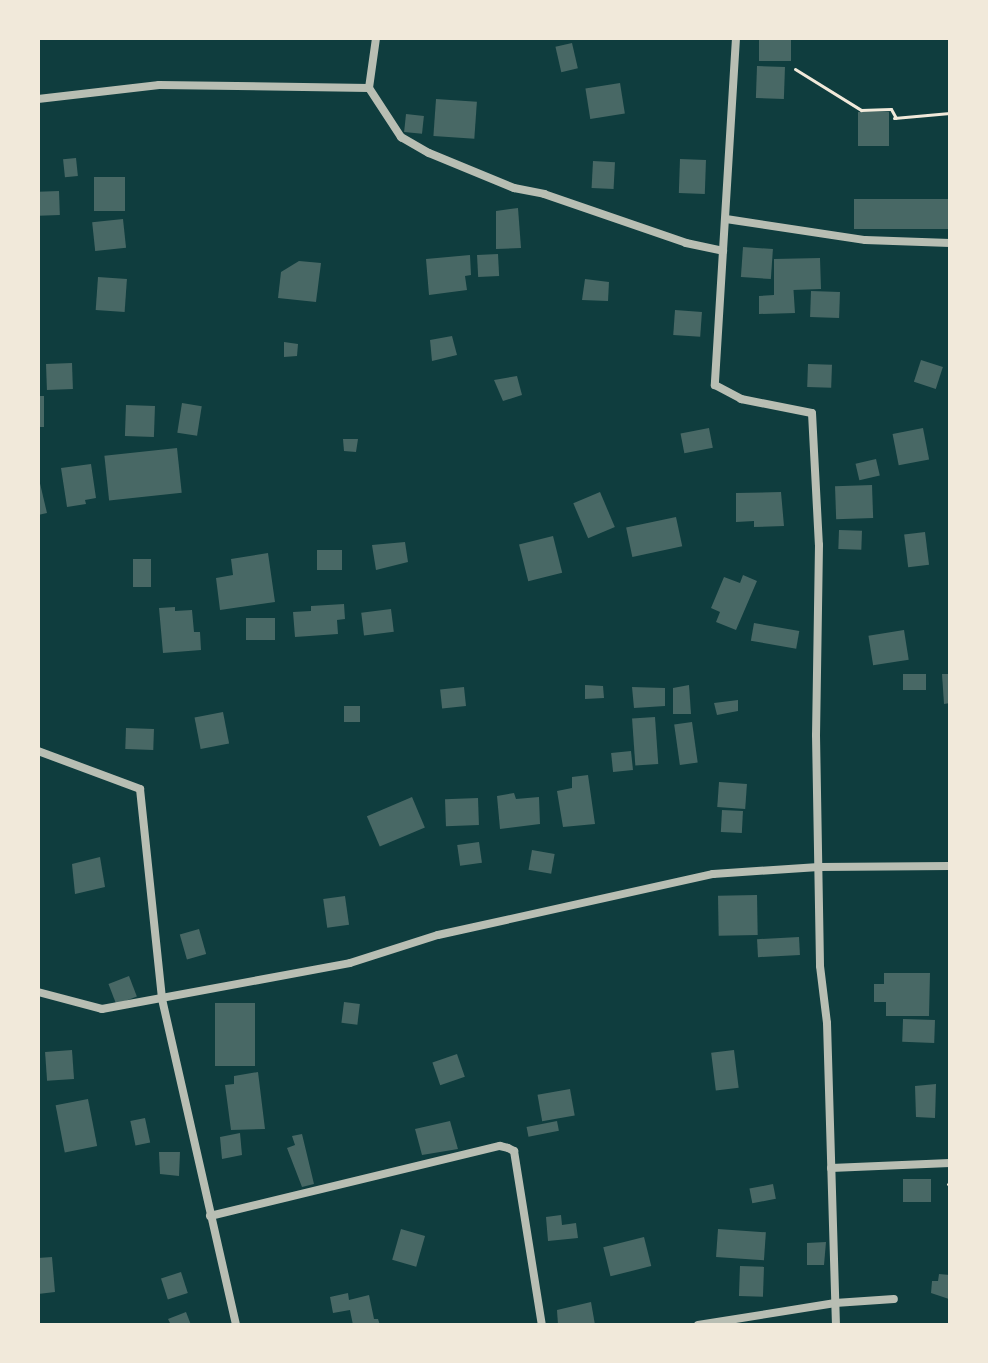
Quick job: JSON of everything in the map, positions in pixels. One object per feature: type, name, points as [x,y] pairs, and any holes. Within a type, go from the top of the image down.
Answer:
[{"type":"street","points":[[376,38],[369,88],[401,137],[429,153],[514,188],[544,194],[686,243],[723,251]]},
{"type":"street","points":[[736,38],[715,385],[741,399],[812,413],[819,545],[816,735],[819,867],[836,1325]]},
{"type":"street","points":[[38,99],[159,85],[369,88]]},
{"type":"street","points":[[726,219],[851,239],[950,243]]},
{"type":"street","points":[[38,751],[140,789],[162,999],[236,1325]]},
{"type":"street","points":[[38,992],[102,1009],[350,963],[438,935],[713,874],[819,867],[950,866]]},
{"type":"street","points":[[210,1216],[500,1146],[508,1148],[514,1151],[542,1325]]},
{"type":"street","points":[[831,1168],[950,1163]]},
{"type":"street","points":[[698,1325],[835,1303],[894,1299]]},
{"type":"path","points":[[795,69],[861,110],[891,109],[895,118],[950,113]]},
{"type":"building","points":[[759,38],[791,38],[791,61],[759,61]]},
{"type":"building","points":[[572,43],[578,68],[561,72],[555,47]]},
{"type":"building","points":[[757,66],[785,67],[784,99],[756,98]]},
{"type":"building","points":[[620,83],[625,114],[590,119],[585,88]]},
{"type":"building","points":[[436,99],[477,102],[474,139],[433,136]]},
{"type":"building","points":[[858,112],[889,112],[889,146],[858,146]]},
{"type":"building","points":[[406,114],[424,116],[422,134],[404,132]]},
{"type":"building","points":[[76,158],[78,176],[65,177],[63,159]]},
{"type":"building","points":[[680,159],[706,160],[705,194],[679,193]]},
{"type":"building","points":[[593,161],[615,162],[614,189],[592,188]]},
{"type":"building","points":[[94,177],[125,177],[125,211],[94,211]]},
{"type":"building","points":[[59,191],[60,215],[39,216],[38,192]]},
{"type":"building","points":[[854,199],[950,199],[950,229],[854,229]]},
{"type":"building","points":[[518,208],[521,248],[496,249],[496,211]]},
{"type":"building","points":[[123,219],[126,248],[95,251],[92,222]]},
{"type":"building","points":[[743,247],[773,249],[771,279],[741,277]]},
{"type":"building","points":[[498,254],[499,276],[478,277],[477,255]]},
{"type":"building","points":[[470,255],[471,275],[465,276],[467,290],[429,295],[426,259]]},
{"type":"building","points":[[820,258],[821,289],[793,290],[795,313],[759,314],[759,296],[774,295],[774,259]]},
{"type":"building","points":[[299,261],[321,263],[316,302],[278,298],[281,272]]},
{"type":"building","points":[[98,277],[127,279],[125,312],[96,310]]},
{"type":"building","points":[[585,279],[609,282],[608,301],[582,300]]},
{"type":"building","points":[[811,291],[840,292],[839,318],[810,317]]},
{"type":"building","points":[[675,310],[702,312],[700,337],[673,335]]},
{"type":"building","points":[[452,336],[457,355],[432,361],[430,340]]},
{"type":"building","points":[[284,342],[298,344],[297,356],[284,357]]},
{"type":"building","points":[[921,360],[943,367],[936,389],[914,382]]},
{"type":"building","points":[[72,363],[73,389],[47,390],[46,364]]},
{"type":"building","points":[[808,364],[832,365],[831,388],[807,387]]},
{"type":"building","points":[[517,376],[522,395],[503,401],[494,380]]},
{"type":"building","points":[[38,396],[44,396],[44,427],[38,427]]},
{"type":"building","points":[[182,403],[202,406],[197,436],[177,433]]},
{"type":"building","points":[[126,405],[155,406],[154,437],[125,436]]},
{"type":"building","points":[[709,428],[713,448],[684,453],[681,434]]},
{"type":"building","points":[[923,428],[929,459],[899,465],[893,434]]},
{"type":"building","points":[[343,439],[358,439],[356,452],[344,451]]},
{"type":"building","points":[[177,448],[182,493],[109,500],[104,456]]},
{"type":"building","points":[[876,459],[880,476],[859,480],[856,464]]},
{"type":"building","points":[[91,464],[96,498],[85,500],[86,504],[67,507],[61,468]]},
{"type":"building","points":[[38,475],[47,513],[38,515]]},
{"type":"building","points":[[872,485],[873,518],[836,519],[835,486]]},
{"type":"building","points":[[600,492],[615,527],[588,538],[573,503]]},
{"type":"building","points":[[781,492],[784,526],[754,527],[754,521],[736,522],[736,493]]},
{"type":"building","points":[[676,517],[682,546],[632,557],[626,528]]},
{"type":"building","points":[[839,530],[862,531],[861,550],[838,549]]},
{"type":"building","points":[[925,532],[929,565],[908,567],[904,535]]},
{"type":"building","points":[[553,536],[562,573],[528,581],[519,544]]},
{"type":"building","points":[[405,542],[408,562],[376,570],[372,545]]},
{"type":"building","points":[[317,550],[342,550],[342,570],[317,570]]},
{"type":"building","points":[[268,553],[275,602],[220,610],[216,578],[233,575],[231,559]]},
{"type":"building","points":[[133,559],[151,559],[151,587],[133,587]]},
{"type":"building","points":[[743,575],[757,581],[736,630],[716,622],[720,612],[711,608],[724,577],[740,583]]},
{"type":"building","points":[[344,604],[345,619],[337,620],[338,634],[295,637],[293,612],[311,611],[311,606]]},
{"type":"building","points":[[175,607],[175,611],[192,610],[194,632],[200,632],[201,650],[163,653],[159,608]]},
{"type":"building","points":[[391,609],[394,632],[364,635],[361,613]]},
{"type":"building","points":[[246,618],[275,618],[275,640],[246,640]]},
{"type":"building","points":[[754,623],[799,631],[796,649],[751,641]]},
{"type":"building","points":[[904,630],[909,660],[873,665],[868,636]]},
{"type":"building","points":[[903,674],[926,674],[926,690],[903,690]]},
{"type":"building","points":[[942,674],[950,674],[950,703],[944,704]]},
{"type":"building","points":[[585,685],[603,686],[604,698],[585,699]]},
{"type":"building","points":[[689,685],[691,714],[673,714],[673,688]]},
{"type":"building","points":[[464,687],[466,706],[442,708],[440,690]]},
{"type":"building","points":[[632,687],[665,688],[665,706],[634,708]]},
{"type":"building","points":[[738,700],[738,711],[717,715],[714,703]]},
{"type":"building","points":[[344,706],[360,706],[360,722],[344,722]]},
{"type":"building","points":[[223,712],[229,743],[201,749],[195,718]]},
{"type":"building","points":[[655,717],[658,764],[635,765],[632,719]]},
{"type":"building","points":[[692,722],[698,763],[680,765],[674,725]]},
{"type":"building","points":[[126,728],[154,729],[153,750],[125,749]]},
{"type":"building","points":[[631,751],[633,770],[613,772],[611,753]]},
{"type":"building","points":[[588,775],[595,824],[563,827],[557,791],[572,788],[572,777]]},
{"type":"building","points":[[719,782],[747,784],[745,809],[717,807]]},
{"type":"building","points":[[514,793],[516,799],[539,797],[540,824],[500,829],[497,796]]},
{"type":"building","points":[[412,797],[425,827],[380,847],[367,816]]},
{"type":"building","points":[[478,798],[479,825],[446,826],[445,799]]},
{"type":"building","points":[[722,810],[743,811],[742,833],[721,832]]},
{"type":"building","points":[[479,842],[482,863],[460,866],[457,845]]},
{"type":"building","points":[[532,850],[555,854],[551,874],[529,870]]},
{"type":"building","points":[[100,857],[105,887],[75,894],[72,864]]},
{"type":"building","points":[[757,895],[758,935],[719,936],[718,896]]},
{"type":"building","points":[[345,896],[349,925],[327,928],[323,899]]},
{"type":"building","points":[[199,929],[206,954],[187,960],[180,935]]},
{"type":"building","points":[[799,937],[800,955],[758,957],[757,939]]},
{"type":"building","points":[[884,973],[930,973],[929,1016],[886,1016],[886,1002],[874,1002],[874,984],[884,984]]},
{"type":"building","points":[[129,976],[137,997],[116,1004],[108,984]]},
{"type":"building","points":[[344,1002],[360,1004],[357,1025],[341,1023]]},
{"type":"building","points":[[215,1003],[255,1003],[255,1066],[215,1066]]},
{"type":"building","points":[[903,1019],[935,1020],[934,1043],[902,1042]]},
{"type":"building","points":[[72,1050],[74,1079],[47,1081],[45,1052]]},
{"type":"building","points":[[734,1050],[739,1088],[716,1091],[711,1053]]},
{"type":"building","points":[[457,1054],[465,1077],[440,1085],[432,1062]]},
{"type":"building","points":[[258,1072],[265,1129],[231,1130],[225,1085],[234,1084],[234,1076]]},
{"type":"building","points":[[936,1084],[935,1118],[916,1117],[915,1086]]},
{"type":"building","points":[[570,1089],[575,1116],[542,1121],[538,1095]]},
{"type":"building","points":[[88,1099],[97,1146],[65,1152],[56,1105]]},
{"type":"building","points":[[145,1118],[150,1142],[136,1146],[130,1121]]},
{"type":"building","points":[[450,1121],[458,1149],[422,1155],[415,1129]]},
{"type":"building","points":[[557,1121],[559,1131],[528,1137],[527,1127]]},
{"type":"building","points":[[240,1133],[242,1155],[222,1159],[220,1137]]},
{"type":"building","points":[[302,1134],[314,1184],[302,1187],[287,1148],[295,1145],[292,1136]]},
{"type":"building","points":[[159,1152],[180,1152],[179,1176],[160,1174]]},
{"type":"building","points":[[903,1179],[931,1179],[931,1202],[903,1202]]},
{"type":"building","points":[[773,1184],[776,1199],[752,1203],[749,1189]]},
{"type":"building","points":[[561,1215],[562,1225],[576,1223],[578,1238],[548,1241],[546,1217]]},
{"type":"building","points":[[401,1229],[425,1236],[416,1267],[392,1260]]},
{"type":"building","points":[[718,1229],[766,1232],[764,1260],[716,1257]]},
{"type":"building","points":[[644,1237],[651,1266],[611,1276],[603,1247]]},
{"type":"building","points":[[826,1242],[824,1265],[807,1265],[807,1243]]},
{"type":"building","points":[[52,1257],[55,1292],[38,1294],[38,1258]]},
{"type":"building","points":[[740,1266],[764,1267],[763,1297],[739,1296]]},
{"type":"building","points":[[181,1272],[188,1293],[168,1299],[161,1278]]},
{"type":"building","points":[[939,1274],[950,1275],[949,1299],[931,1293],[932,1281],[938,1281]]},
{"type":"building","points":[[348,1293],[349,1300],[369,1295],[374,1319],[378,1319],[380,1325],[353,1325],[350,1310],[333,1313],[330,1297]]},
{"type":"building","points":[[591,1302],[595,1325],[558,1325],[557,1310]]},
{"type":"building","points":[[186,1312],[191,1325],[171,1325],[168,1319]]}]
